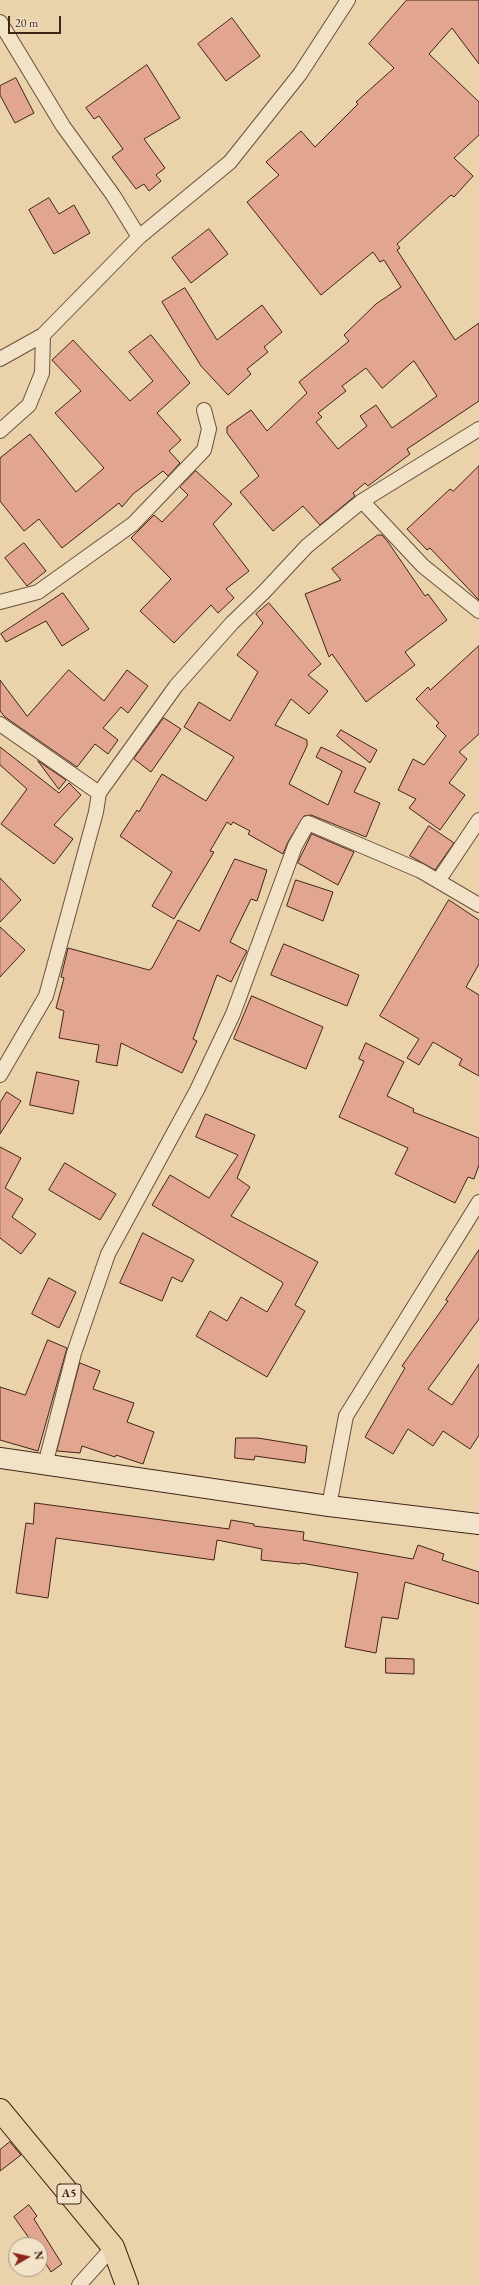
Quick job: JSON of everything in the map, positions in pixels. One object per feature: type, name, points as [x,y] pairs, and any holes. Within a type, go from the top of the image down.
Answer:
[{"type":"highway","name":"A5","points":[[0,2110],[113,2247],[127,2285]]},
{"type":"street","points":[[0,359],[43,336],[139,237],[230,162],[300,74],[348,0]]},
{"type":"street","points":[[0,22],[63,126],[113,195],[139,237]]},
{"type":"street","points":[[0,431],[29,405],[42,373],[43,336]]},
{"type":"street","points":[[0,602],[38,592],[133,524],[204,450],[209,429],[204,410]]},
{"type":"street","points":[[0,1075],[46,996],[96,812],[98,793],[176,686],[232,623],[264,592],[307,546],[362,501],[479,429]]},
{"type":"street","points":[[362,501],[423,566],[479,611]]},
{"type":"street","points":[[0,724],[98,793]]},
{"type":"street","points":[[438,881],[479,820]]},
{"type":"street","points":[[45,1465],[74,1353],[108,1254],[197,1090],[230,1020],[251,967],[292,853],[308,823],[421,871],[479,905]]},
{"type":"street","points":[[329,1506],[346,1416],[479,1202]]},
{"type":"street","points":[[0,1458],[329,1506],[479,1524]]},
{"type":"street","points":[[78,2285],[113,2247]]},
{"type":"building","points":[[407,0],[479,0],[479,64],[452,28],[429,54],[479,102],[479,135],[454,158],[473,176],[454,197],[451,195],[397,244],[400,248],[397,250],[455,340],[479,323],[479,401],[407,449],[410,454],[368,486],[365,483],[353,493],[355,496],[320,525],[303,506],[273,531],[240,492],[259,476],[227,433],[227,427],[251,410],[267,431],[307,393],[299,382],[349,341],[344,335],[376,304],[401,287],[384,260],[380,262],[373,252],[321,295],[247,202],[279,175],[266,162],[301,131],[315,147],[358,104],[356,102],[394,68],[369,44]],"holes":[[[414,361],[437,396],[392,428],[376,405],[360,416],[367,426],[338,449],[316,422],[322,417],[318,413],[346,391],[342,386],[366,368],[382,388]]]},
{"type":"building","points":[[232,18],[260,56],[226,81],[198,44]]},
{"type":"building","points":[[147,65],[180,118],[144,139],[165,168],[156,175],[161,181],[149,191],[144,184],[136,189],[112,157],[123,149],[99,116],[94,119],[86,108]]},
{"type":"building","points":[[16,78],[34,113],[15,123],[0,95],[0,86]]},
{"type":"building","points":[[49,198],[59,214],[74,205],[90,233],[54,254],[29,210]]},
{"type":"building","points":[[209,229],[228,254],[191,283],[172,258]]},
{"type":"building","points":[[185,288],[217,340],[262,305],[282,332],[264,347],[268,352],[247,369],[251,374],[228,395],[201,366],[162,302]]},
{"type":"building","points":[[151,335],[190,383],[157,413],[181,440],[169,451],[180,463],[168,476],[163,471],[133,494],[122,507],[119,503],[62,548],[39,519],[24,531],[0,501],[0,458],[30,434],[76,492],[104,468],[55,413],[81,391],[52,360],[73,340],[130,401],[153,381],[129,352]]},
{"type":"building","points":[[479,466],[479,600],[430,548],[427,550],[407,529],[450,489],[453,491]]},
{"type":"building","points":[[196,471],[232,504],[213,524],[249,571],[226,589],[234,598],[218,613],[211,605],[174,643],[140,611],[171,579],[131,538],[154,515],[162,522],[188,495],[180,487]]},
{"type":"building","points":[[378,535],[382,535],[388,542],[425,596],[428,594],[447,620],[405,652],[415,665],[366,702],[332,654],[329,657],[305,594],[341,580],[332,569]]},
{"type":"building","points":[[24,543],[46,571],[27,586],[5,558]]},
{"type":"building","points":[[63,593],[89,629],[62,646],[46,621],[6,642],[1,634]]},
{"type":"building","points":[[269,603],[321,664],[308,675],[328,691],[309,714],[291,699],[275,725],[307,740],[307,746],[289,784],[328,805],[342,771],[316,757],[321,747],[366,768],[354,792],[380,803],[366,837],[311,815],[304,816],[288,842],[283,854],[248,834],[250,831],[233,822],[231,825],[227,822],[210,851],[214,852],[174,919],[152,906],[172,872],[120,836],[137,810],[139,812],[162,774],[206,801],[234,757],[184,727],[199,702],[230,721],[258,672],[237,655],[263,623],[256,614]]},
{"type":"building","points":[[479,646],[479,734],[459,752],[467,759],[449,783],[465,795],[440,830],[409,808],[416,799],[398,790],[413,759],[424,765],[446,736],[436,726],[439,723],[416,699],[428,687],[430,690]]},
{"type":"building","points":[[69,670],[104,701],[127,670],[148,686],[128,713],[121,707],[103,728],[118,740],[108,754],[95,744],[77,767],[5,717],[0,711],[0,680],[27,716]]},
{"type":"building","points":[[164,718],[181,729],[151,772],[134,759]]},
{"type":"building","points":[[341,730],[377,750],[370,763],[337,736]]},
{"type":"building","points":[[0,747],[59,793],[69,783],[81,795],[54,825],[73,839],[54,864],[1,824],[27,789],[0,765]]},
{"type":"building","points":[[38,761],[66,780],[59,789]]},
{"type":"building","points":[[429,826],[454,843],[435,870],[410,856]]},
{"type":"building","points":[[312,834],[354,852],[338,885],[298,863]]},
{"type":"building","points":[[235,859],[267,870],[257,901],[251,899],[230,942],[247,951],[231,982],[217,975],[193,1039],[197,1041],[182,1073],[121,1043],[117,1066],[96,1062],[99,1045],[59,1038],[64,1011],[56,1008],[64,978],[61,977],[68,948],[149,970],[152,968],[178,920],[199,931]]},
{"type":"building","points":[[0,878],[21,900],[0,922]]},
{"type":"building","points":[[296,880],[333,892],[323,921],[287,906]]},
{"type":"building","points":[[449,900],[479,920],[479,964],[466,987],[479,995],[479,1076],[459,1065],[462,1059],[433,1042],[419,1065],[407,1058],[419,1039],[380,1016]]},
{"type":"building","points":[[0,927],[25,950],[0,977]]},
{"type":"building","points":[[284,944],[359,975],[347,1006],[271,975]]},
{"type":"building","points":[[252,996],[323,1027],[306,1069],[234,1039]]},
{"type":"building","points":[[366,1043],[404,1062],[387,1096],[414,1109],[413,1112],[479,1138],[479,1165],[474,1179],[468,1177],[455,1203],[395,1174],[408,1148],[339,1117],[364,1061],[359,1059]]},
{"type":"building","points":[[37,1072],[79,1081],[73,1114],[30,1105]]},
{"type":"building","points":[[7,1092],[21,1101],[0,1134],[0,1103]]},
{"type":"building","points":[[206,1114],[255,1135],[237,1178],[250,1187],[231,1216],[318,1262],[295,1305],[305,1311],[267,1377],[196,1336],[210,1311],[227,1321],[241,1297],[267,1312],[283,1284],[282,1282],[152,1205],[170,1175],[209,1198],[238,1155],[196,1137]]},
{"type":"building","points":[[0,1147],[21,1158],[5,1188],[23,1199],[12,1217],[36,1234],[21,1254],[0,1238]]},
{"type":"building","points":[[65,1163],[116,1194],[100,1220],[49,1190]]},
{"type":"building","points":[[143,1233],[194,1260],[182,1282],[172,1277],[162,1301],[120,1283]]},
{"type":"building","points":[[479,1250],[479,1319],[428,1389],[452,1405],[479,1364],[479,1435],[470,1449],[443,1431],[433,1446],[408,1429],[393,1454],[365,1437],[405,1368],[402,1366],[448,1301],[446,1300]]},
{"type":"building","points":[[49,1278],[76,1292],[59,1328],[32,1314]]},
{"type":"building","points":[[48,1340],[67,1348],[38,1451],[0,1440],[0,1387],[25,1395]]},
{"type":"building","points":[[80,1363],[100,1371],[93,1389],[134,1403],[127,1422],[154,1432],[143,1464],[116,1455],[115,1457],[82,1446],[80,1453],[57,1451]]},
{"type":"building","points":[[236,1438],[258,1438],[307,1446],[305,1463],[255,1456],[254,1460],[235,1458]]},
{"type":"building","points":[[35,1503],[229,1529],[231,1520],[254,1524],[254,1526],[304,1532],[303,1540],[413,1559],[418,1545],[444,1554],[442,1560],[479,1572],[479,1604],[405,1582],[398,1619],[382,1617],[376,1653],[345,1647],[358,1573],[301,1563],[261,1560],[262,1549],[217,1540],[214,1560],[56,1538],[48,1598],[16,1593],[26,1523],[33,1524]]},
{"type":"building","points":[[386,1658],[414,1659],[414,1674],[386,1673]]},
{"type":"building","points":[[10,2142],[21,2155],[0,2171],[0,2150]]},
{"type":"building","points":[[29,2205],[37,2216],[34,2219],[45,2237],[28,2237],[14,2217]]},
{"type":"building","points":[[48,2242],[62,2264],[51,2272],[48,2267]]}]
